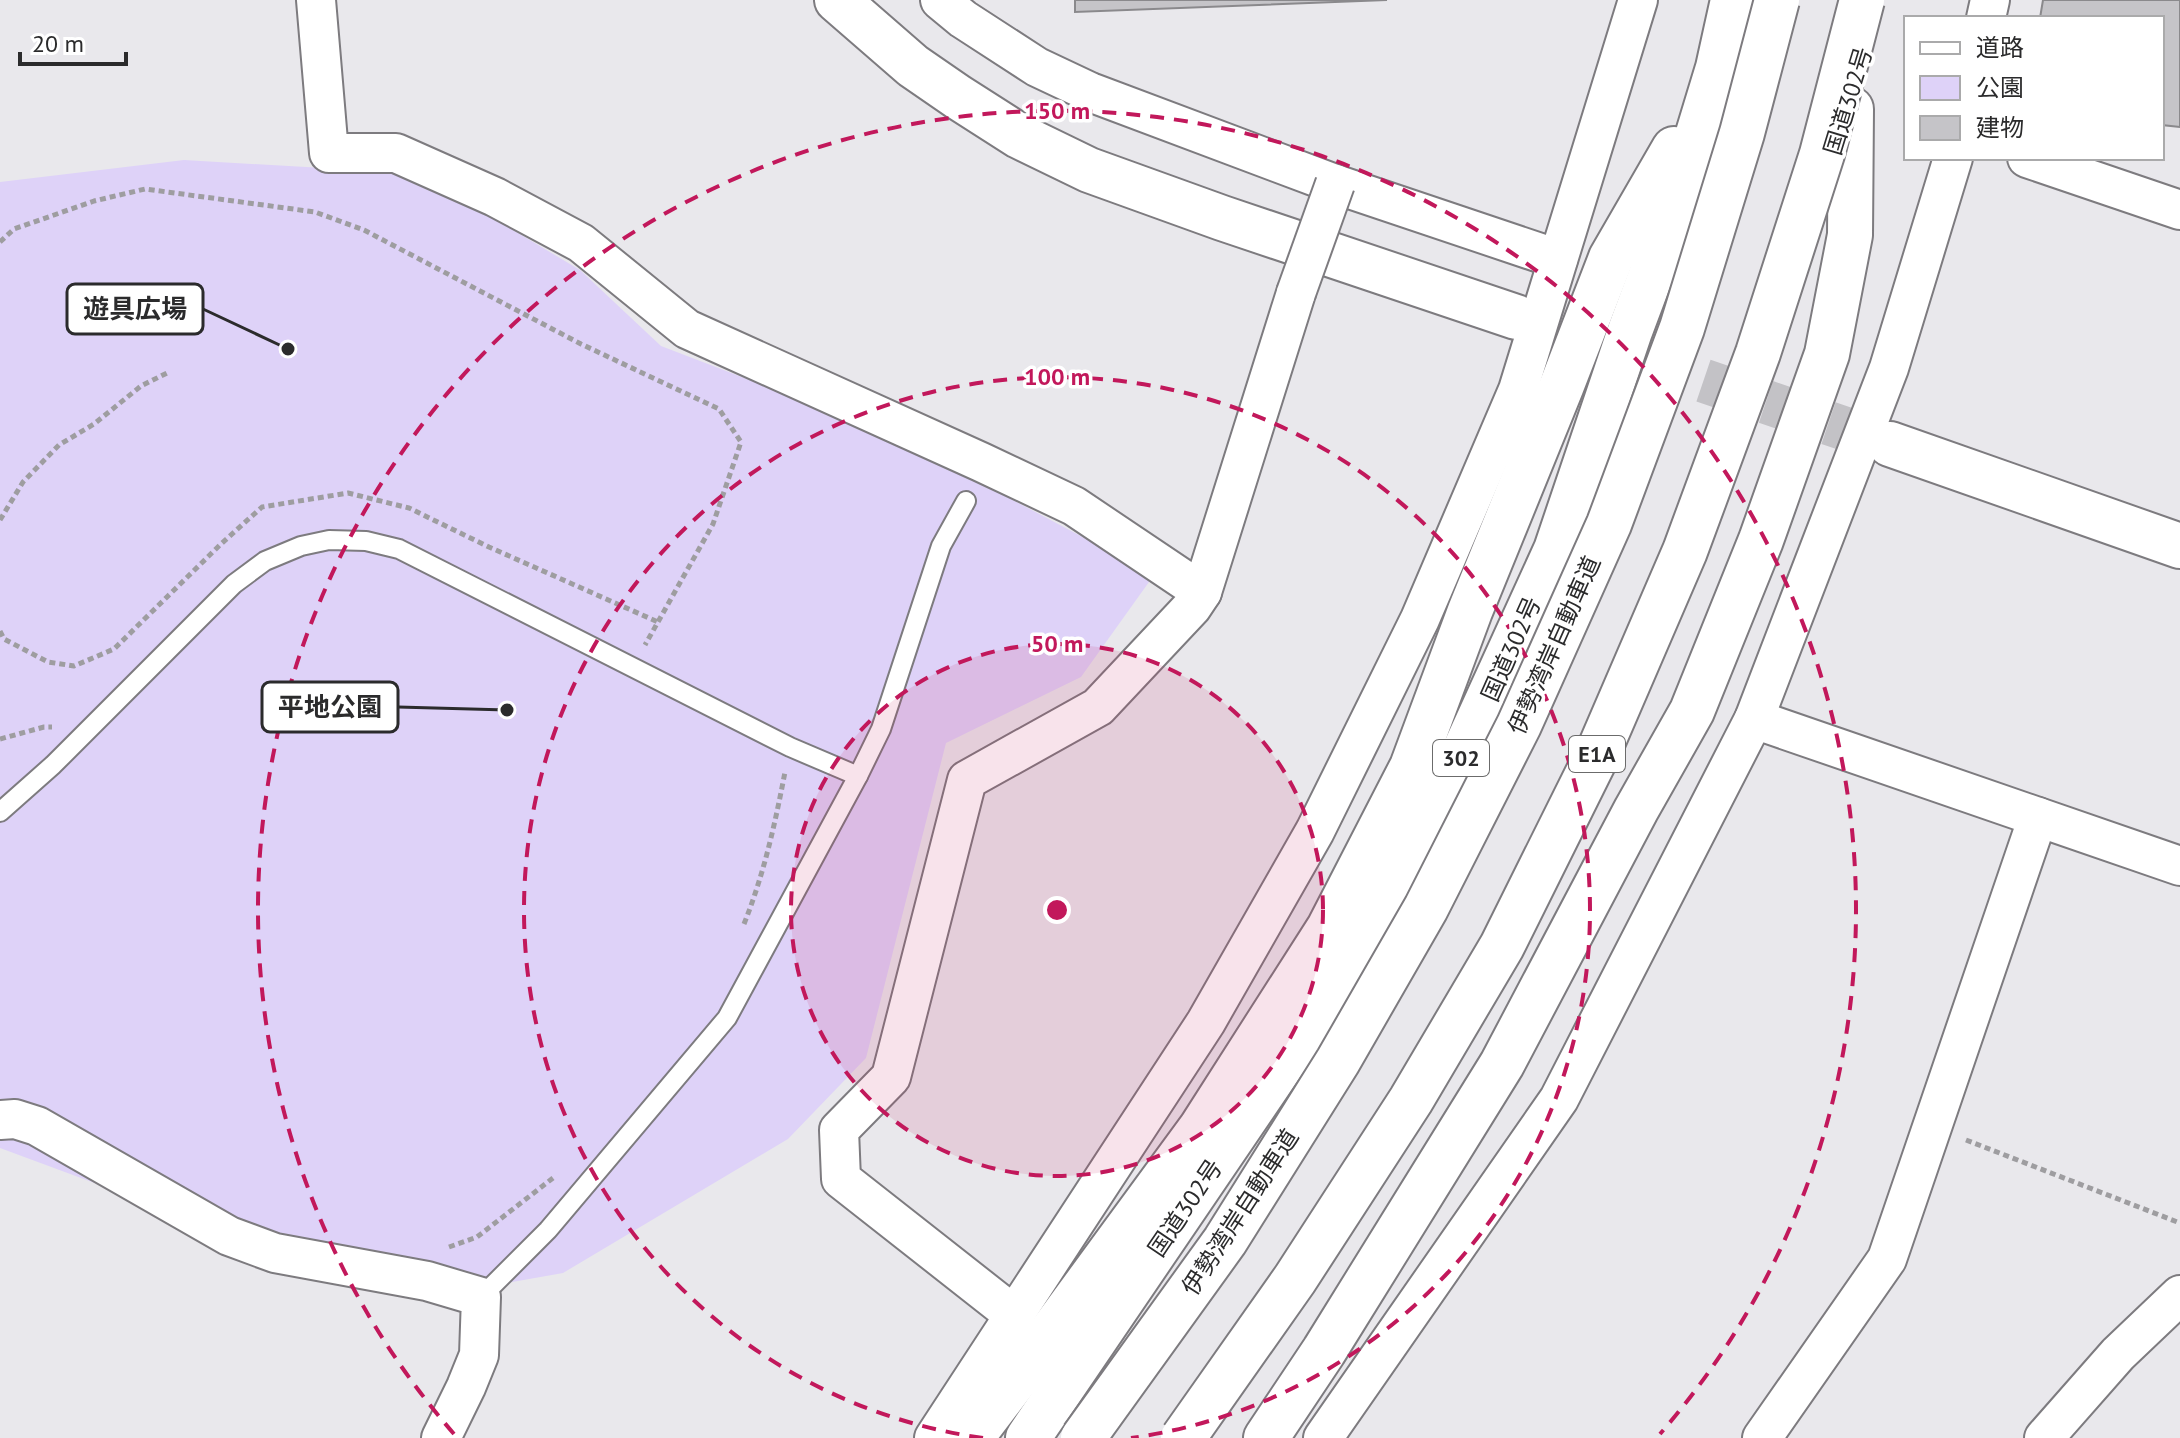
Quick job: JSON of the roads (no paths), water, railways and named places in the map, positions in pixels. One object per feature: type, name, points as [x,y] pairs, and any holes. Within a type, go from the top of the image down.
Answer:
[{"type":"main road","points":[[837,0],[913,66],[958,97],[1019,136],[1089,170],[1516,317]]},
{"type":"main road","name":"国道302号","points":[[1028,1438],[1304,1032],[1447,789],[1556,550],[1630,331],[1673,216],[1718,68],[1733,0]]},
{"type":"main road","name":"伊勢湾岸自動車道","points":[[1083,1438],[1225,1241],[1338,1061],[1426,908],[1519,725],[1609,524],[1682,328],[1742,133],[1777,0]]},
{"type":"main road","name":"E1A","points":[[1183,1438],[1295,1279],[1411,1100],[1502,946],[1597,755],[1685,551],[1758,353],[1822,154],[1862,0]]},
{"type":"main road","name":"国道302号","points":[[1195,1438],[1297,1291],[1444,1061],[1504,960],[1593,780],[1671,601],[1760,375],[1806,223],[1851,109],[1876,0]]},
{"type":"main road","points":[[971,1438],[1201,1128],[1329,928],[1412,767],[1470,611],[1611,258],[1718,68]]},
{"type":"main road","points":[[1266,1438],[1324,1351],[1502,1064],[1692,711],[1761,540],[1827,354],[1850,235],[1851,109]]},
{"type":"main road","points":[[1890,444],[2180,546]]},
{"type":"street","points":[[316,0],[329,153],[396,153],[495,197],[581,243],[687,329],[1074,506],[1202,592]]},
{"type":"street","points":[[940,0],[963,19],[1037,67],[1090,92],[1335,184],[1558,259]]},
{"type":"street","points":[[934,1438],[1206,1022],[1315,831],[1420,619],[1512,404],[1638,0]]},
{"type":"street","points":[[1323,1438],[1559,1099],[1754,719],[1889,368],[1952,160]]},
{"type":"street","points":[[2033,160],[2180,210]]},
{"type":"street","points":[[1014,1315],[841,1179],[839,1130],[891,1077],[967,780],[1098,707],[1192,607],[1202,592],[1296,293],[1335,184]]},
{"type":"street","points":[[1754,719],[2180,866]]},
{"type":"street","points":[[1762,1438],[1887,1259],[2038,817]]},
{"type":"street","points":[[0,1120],[15,1119],[37,1126],[229,1236],[275,1253],[427,1281],[481,1297],[479,1355],[441,1438]]},
{"type":"street","points":[[2044,1438],[2118,1354],[2180,1295]]},
{"type":"lane","points":[[481,1297],[548,1230],[727,1018],[881,729],[941,546],[966,501]]},
{"type":"lane","points":[[0,812],[53,765],[234,584],[265,561],[301,546],[329,540],[366,541],[399,549],[790,747],[858,776]]},
{"type":"tunnel","points":[[1516,317],[1890,444]]},
{"type":"place","name":"遊具広場","points":[[288,349]]},
{"type":"place","name":"平地公園","points":[[507,710]]}]
